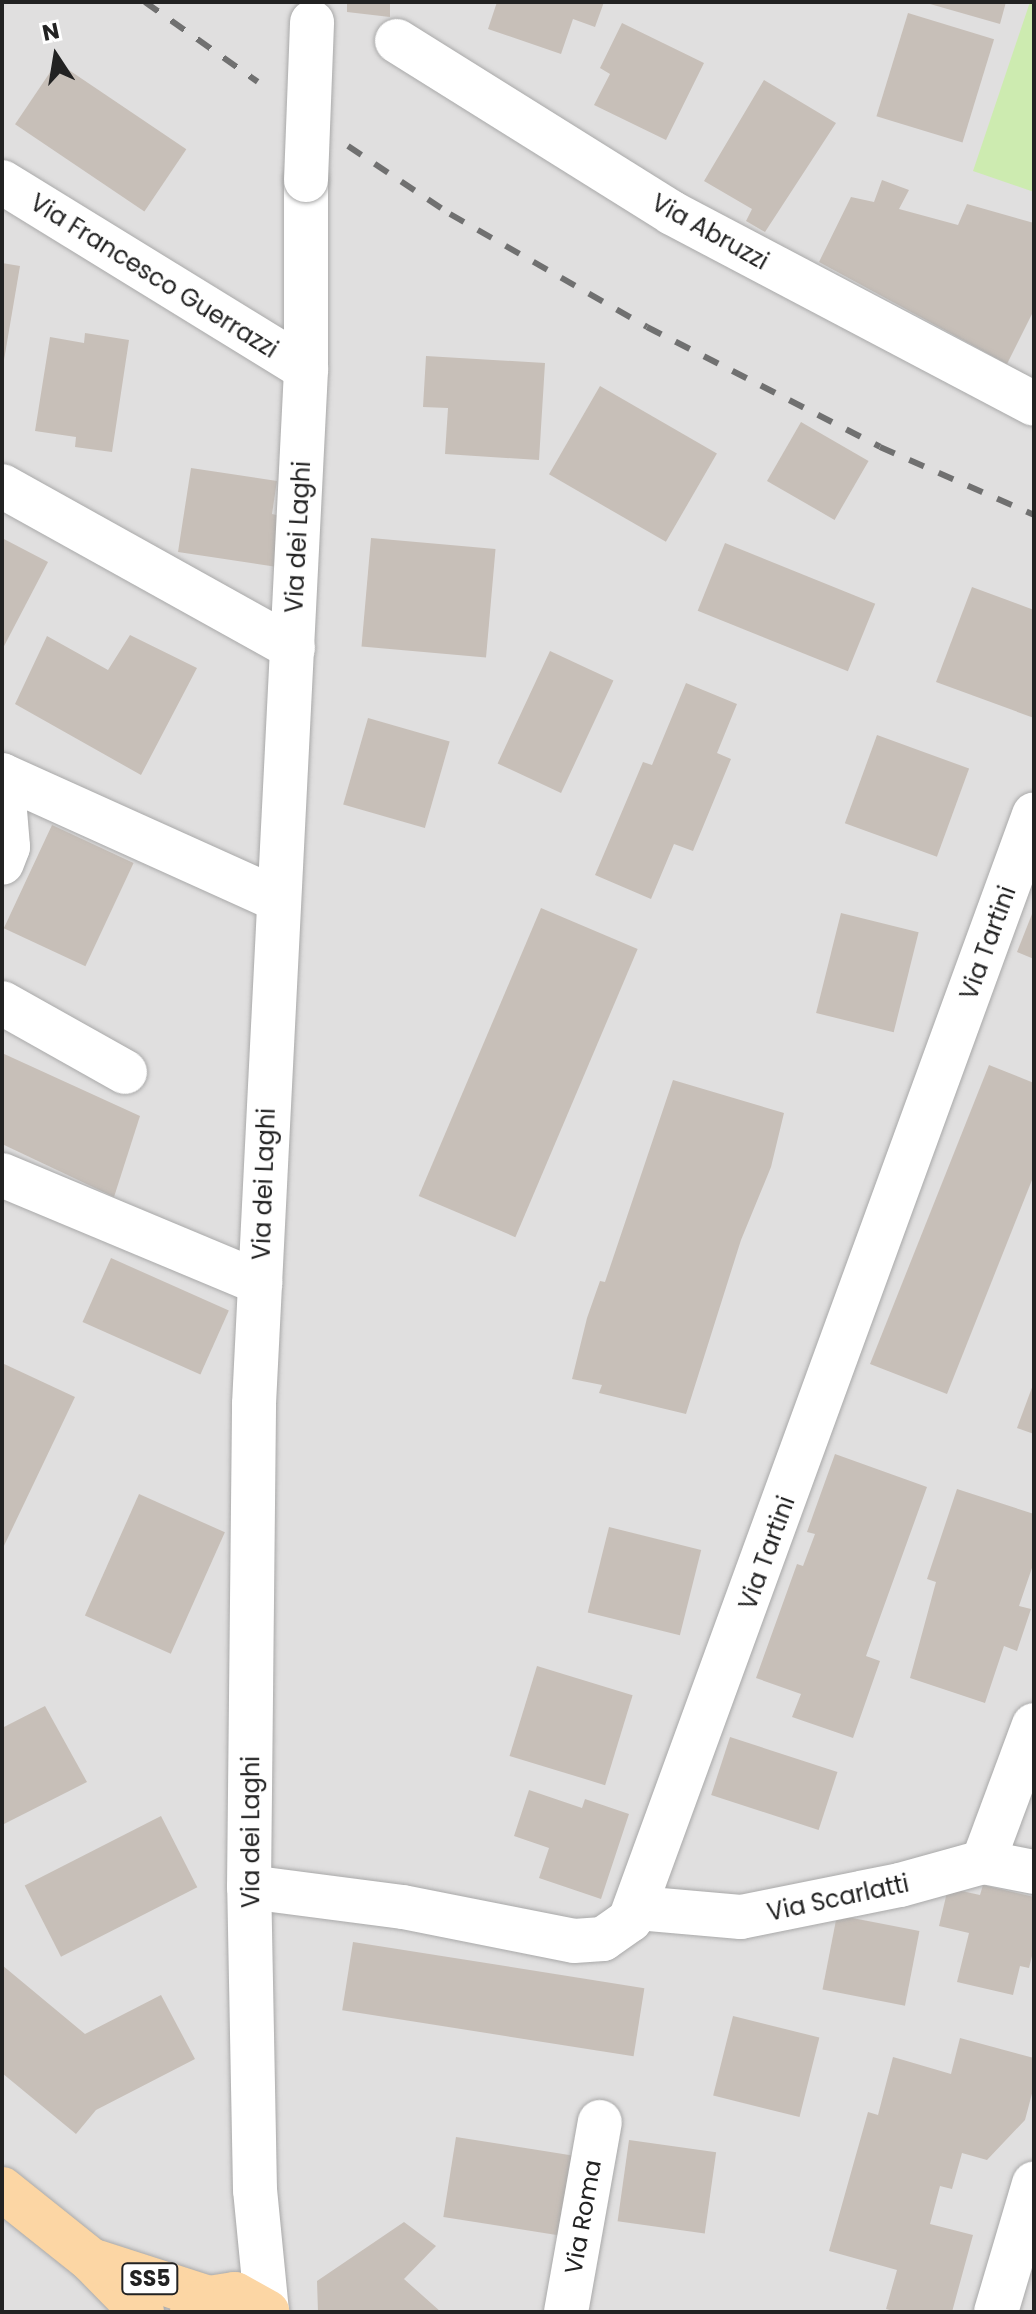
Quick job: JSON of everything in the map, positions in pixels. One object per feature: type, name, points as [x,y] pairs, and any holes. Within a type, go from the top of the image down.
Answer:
[{"type":"main road","name":"SS5","points":[[2,2189],[91,2260],[142,2312]]},
{"type":"main road","name":"SS5","points":[[91,2260],[207,2301],[249,2298],[267,2312]]},
{"type":"street","name":"Via dei Laghi","points":[[267,2312],[255,2190],[249,1887],[260,1283],[306,369],[306,180],[312,12]]},
{"type":"street","name":"Via Abruzzi","points":[[397,41],[672,213],[1034,404]]},
{"type":"street","name":"Via Francesco Guerrazzi","points":[[2,182],[306,369]]},
{"type":"street","points":[[2,486],[293,648]]},
{"type":"street","points":[[2,863],[8,847],[3,776],[278,900]]},
{"type":"street","name":"Via Tartini","points":[[249,1887],[403,1907],[574,1941],[603,1939],[619,1931],[638,1908],[1034,815]]},
{"type":"street","points":[[2,1003],[125,1072]]},
{"type":"street","points":[[2,1175],[260,1283]]},
{"type":"street","points":[[983,1862],[1034,1725]]},
{"type":"street","name":"Via Scarlatti","points":[[638,1908],[722,1918],[760,1914],[983,1862],[1034,1872]]},
{"type":"street","name":"Via Roma","points":[[566,2312],[600,2122]]},
{"type":"street","points":[[996,2312],[1034,2184]]},
{"type":"street","name":"Via dei Laghi","points":[[207,2301],[255,2190]]},
{"type":"shaded area","points":[[2,2],[1034,2],[1034,2312],[2,2312]]},
{"type":"green space","points":[[1030,2],[1034,2],[1034,192],[973,171]]},
{"type":"building","points":[[347,2],[390,2],[390,17],[347,12]]},
{"type":"building","points":[[497,2],[604,2],[595,27],[573,19],[561,54],[488,29]]},
{"type":"building","points":[[923,2],[1006,2],[1000,24]]},
{"type":"building","points":[[908,13],[994,39],[962,143],[876,116]]},
{"type":"building","points":[[622,23],[704,63],[666,140],[594,105],[610,74],[600,68]]},
{"type":"building","points":[[57,62],[186,149],[144,211],[15,124]]},
{"type":"building","points":[[764,80],[836,123],[765,232],[746,221],[752,209],[704,181]]},
{"type":"building","points":[[882,180],[909,190],[899,209],[958,225],[967,204],[1034,223],[1034,310],[1007,364],[819,262],[851,197],[874,202]]},
{"type":"building","points":[[2,263],[20,266],[4,360],[2,360]]},
{"type":"building","points":[[85,333],[129,340],[112,452],[75,447],[76,437],[35,431],[50,337],[84,343]]},
{"type":"building","points":[[426,356],[545,363],[539,460],[445,454],[448,408],[423,407]]},
{"type":"building","points":[[600,386],[717,454],[666,542],[549,474]]},
{"type":"building","points":[[801,422],[869,461],[835,520],[767,481]]},
{"type":"building","points":[[191,468],[277,481],[272,514],[285,517],[277,567],[178,552]]},
{"type":"building","points":[[2,538],[48,562],[2,650]]},
{"type":"building","points":[[371,538],[496,549],[486,657],[362,647]]},
{"type":"building","points":[[725,543],[875,604],[848,671],[698,611]]},
{"type":"building","points":[[972,587],[1034,610],[1034,718],[936,682]]},
{"type":"building","points":[[130,635],[197,668],[141,775],[15,704],[47,636],[108,670]]},
{"type":"building","points":[[550,651],[613,681],[561,793],[498,763]]},
{"type":"building","points":[[686,683],[737,704],[717,753],[731,759],[693,851],[674,844],[651,899],[595,875],[643,762],[652,765]]},
{"type":"building","points":[[368,718],[450,741],[425,828],[343,805]]},
{"type":"building","points":[[877,735],[969,769],[937,857],[845,823]]},
{"type":"building","points":[[52,825],[134,863],[85,966],[4,928]]},
{"type":"building","points":[[541,908],[638,949],[515,1237],[419,1196]]},
{"type":"building","points":[[1034,909],[1034,959],[1017,952]]},
{"type":"building","points":[[841,913],[919,932],[894,1032],[816,1013]]},
{"type":"building","points":[[2,1053],[140,1116],[114,1197],[2,1144]]},
{"type":"building","points":[[989,1065],[1034,1083],[1034,1175],[947,1394],[870,1364]]},
{"type":"building","points":[[673,1080],[784,1113],[771,1167],[741,1240],[686,1414],[599,1393],[602,1385],[572,1379],[587,1318],[600,1281],[605,1282]]},
{"type":"building","points":[[111,1258],[229,1310],[200,1374],[83,1322]]},
{"type":"building","points":[[2,1363],[75,1397],[2,1550]]},
{"type":"building","points":[[1034,1382],[1034,1434],[1017,1428]]},
{"type":"building","points":[[835,1454],[927,1487],[866,1656],[880,1661],[853,1738],[792,1717],[801,1694],[756,1678],[797,1564],[803,1566],[815,1534],[807,1532]]},
{"type":"building","points":[[957,1489],[1034,1514],[1034,1562],[1019,1606],[1031,1609],[1017,1651],[1004,1646],[985,1703],[910,1678],[936,1582],[927,1579]]},
{"type":"building","points":[[139,1494],[225,1532],[171,1654],[85,1616]]},
{"type":"building","points":[[609,1527],[701,1550],[680,1635],[588,1612]]},
{"type":"building","points":[[537,1666],[633,1695],[605,1785],[510,1756]]},
{"type":"building","points":[[45,1706],[87,1782],[2,1825],[2,1728]]},
{"type":"building","points":[[730,1737],[837,1772],[819,1830],[711,1795]]},
{"type":"building","points":[[529,1790],[582,1808],[585,1799],[629,1814],[601,1899],[539,1878],[549,1848],[514,1836]]},
{"type":"building","points":[[161,1816],[197,1887],[61,1957],[25,1885]]},
{"type":"building","points":[[983,1885],[1034,1897],[1034,1948],[1029,1968],[1020,1966],[1013,1995],[957,1982],[969,1933],[939,1926],[948,1888],[980,1895]]},
{"type":"building","points":[[837,1915],[919,1931],[905,2006],[822,1990]]},
{"type":"building","points":[[353,1942],[644,1988],[634,2056],[342,2010]]},
{"type":"building","points":[[2,1965],[85,2034],[161,1995],[195,2059],[96,2110],[76,2134],[2,2073]]},
{"type":"building","points":[[733,2016],[819,2038],[800,2117],[713,2096]]},
{"type":"building","points":[[960,2038],[1034,2058],[1034,2086],[1025,2120],[987,2160],[962,2153],[952,2189],[940,2186],[930,2224],[973,2235],[952,2312],[896,2312],[886,2309],[897,2270],[829,2251],[868,2112],[878,2115],[893,2057],[951,2074]]},
{"type":"building","points":[[456,2137],[576,2156],[563,2236],[443,2217]]},
{"type":"building","points":[[629,2140],[716,2152],[705,2233],[618,2221]]},
{"type":"building","points":[[404,2222],[436,2246],[404,2279],[441,2312],[318,2312],[317,2281]]},
{"type":"railway","points":[[145,2],[258,82]]},
{"type":"railway","points":[[348,146],[450,214],[647,327],[880,447],[1034,515]]}]
